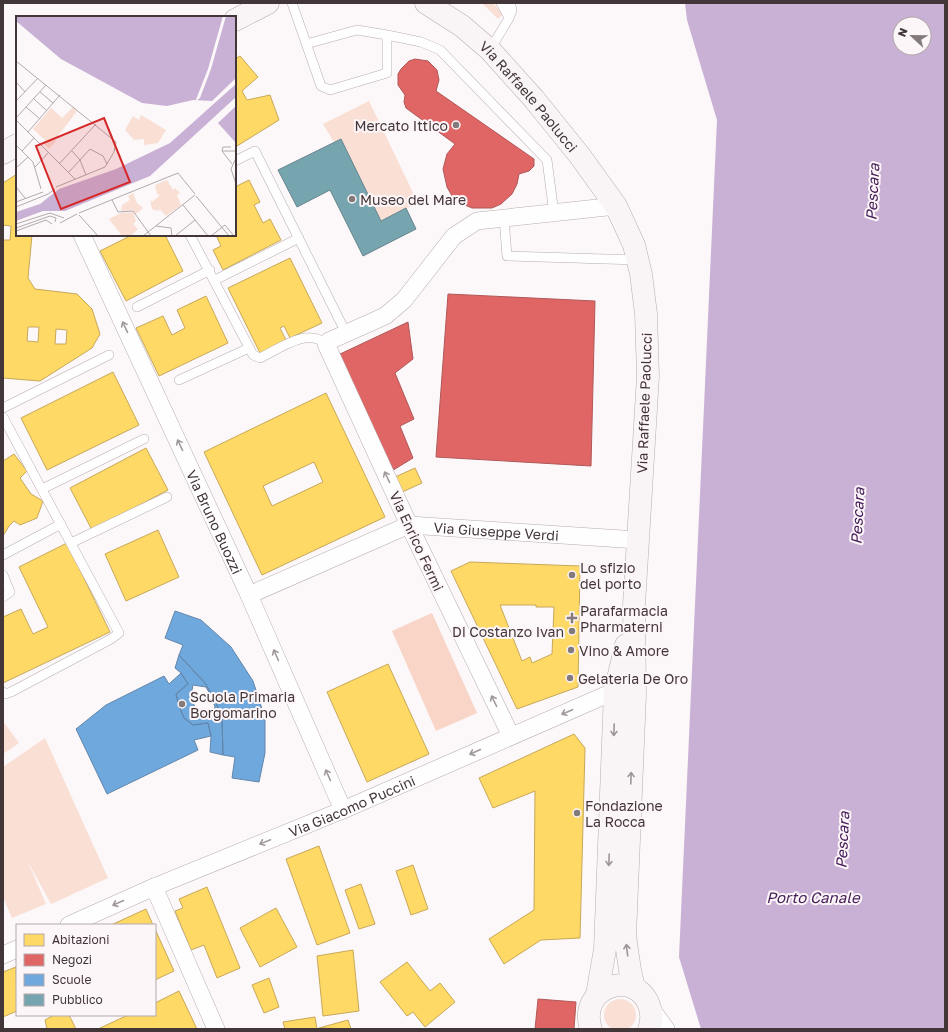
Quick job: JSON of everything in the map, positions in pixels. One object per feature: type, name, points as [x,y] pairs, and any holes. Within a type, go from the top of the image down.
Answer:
[{"type":"street","points":[[236,19],[268,3]]},
{"type":"street","name":"Via Raffaele Paolucci","points":[[433,4],[490,50],[567,138],[616,206],[628,230],[638,260],[644,295],[648,372],[634,605],[625,693],[605,949],[597,995],[590,1008],[589,1016],[592,1029]]},
{"type":"street","points":[[3,153],[16,146]]},
{"type":"street","points":[[326,344],[346,333],[385,316],[404,300],[454,236],[477,221],[554,214],[616,206]]},
{"type":"street","name":"Via Bruno Buozzi","points":[[82,236],[250,595],[343,810]]},
{"type":"street","name":"Via Enrico Fermi","points":[[326,344],[409,525],[511,736]]},
{"type":"street","name":"Via Giuseppe Verdi","points":[[250,595],[409,525],[638,540]]},
{"type":"street","name":"Via Raffaele Paolucci","points":[[625,693],[625,936],[634,988]]},
{"type":"street","name":"Via Giacomo Puccini","points":[[71,924],[154,887],[343,810],[511,736],[625,693]]},
{"type":"street","points":[[154,887],[216,1029]]},
{"type":"street","points":[[3,955],[16,948]]},
{"type":"street","points":[[597,995],[605,988],[615,985],[625,985],[634,988],[643,995],[666,1029]]},
{"type":"street","points":[[649,1029],[651,1020],[650,1007]]},
{"type":"lane","points":[[292,3],[321,86],[330,90],[387,73],[387,35]]},
{"type":"lane","points":[[501,3],[509,18]]},
{"type":"lane","points":[[490,50],[509,18],[512,10],[510,3]]},
{"type":"lane","points":[[306,44],[357,30],[421,42],[440,50],[547,160],[554,214]]},
{"type":"lane","points":[[236,161],[255,151],[346,333]]},
{"type":"lane","points":[[504,218],[507,256],[638,260]]},
{"type":"lane","points":[[191,236],[210,270],[253,356],[260,358],[304,338],[316,337],[326,344]]},
{"type":"lane","points":[[214,280],[299,238]]},
{"type":"lane","points":[[137,307],[210,270]]},
{"type":"lane","points":[[179,380],[249,348]]},
{"type":"lane","points":[[3,408],[109,355]]},
{"type":"lane","points":[[3,417],[7,432],[42,489],[119,633],[111,639],[12,692],[5,694],[3,692]]},
{"type":"lane","points":[[42,489],[144,439]]},
{"type":"lane","points":[[71,543],[167,497]]},
{"type":"lane","points":[[3,555],[61,524]]},
{"type":"lane","points":[[3,575],[10,592],[3,597]]},
{"type":"shaded area","points":[[482,3],[493,3],[503,14],[498,19]]},
{"type":"shaded area","points":[[369,101],[418,203],[381,221],[341,139],[334,142],[323,124]]},
{"type":"shaded area","points":[[432,613],[477,713],[436,731],[392,631]]},
{"type":"shaded area","points":[[3,721],[19,743],[3,754]]},
{"type":"shaded area","points":[[45,738],[108,878],[51,904],[28,862],[46,904],[12,918],[3,897],[3,767]]},
{"type":"shaded area","points":[[620,999],[631,1004],[636,1015],[631,1026],[620,1031],[609,1026],[604,1015],[609,1004]]},
{"type":"water","name":"Porto Canale","points":[[685,3],[945,3],[945,1029],[701,1029],[679,957],[717,120],[687,20]]},
{"type":"building: Abitazioni","points":[[240,56],[258,77],[242,91],[247,100],[270,95],[279,120],[237,146],[236,145],[236,58]]},
{"type":"building: Abitazioni","points":[[16,175],[16,236],[32,236],[28,278],[35,289],[77,294],[92,309],[100,334],[92,348],[40,381],[3,378],[3,240],[10,240],[11,226],[3,225],[3,183]],"holes":[[[28,327],[39,327],[38,342],[27,341]],[[56,329],[67,330],[66,344],[55,344]]]},
{"type":"building: Abitazioni","points":[[249,180],[260,202],[254,205],[263,223],[270,219],[281,240],[223,270],[213,250],[221,246],[216,236],[236,236],[236,186]]},
{"type":"building: Abitazioni","points":[[130,236],[166,236],[183,271],[126,301],[100,251]]},
{"type":"building: Abitazioni","points":[[290,258],[322,323],[290,338],[284,326],[280,328],[286,340],[260,353],[228,288]]},
{"type":"building: Abitazioni","points":[[206,296],[228,343],[159,376],[136,328],[163,316],[172,335],[185,328],[177,310]]},
{"type":"building: Abitazioni","points":[[113,372],[139,425],[47,470],[21,418]]},
{"type":"building: Abitazioni","points":[[326,393],[385,517],[262,575],[204,452]],"holes":[[[314,462],[323,482],[272,506],[263,486]]]},
{"type":"building: Abitazioni","points":[[146,448],[168,490],[92,530],[70,488]]},
{"type":"building: Abitazioni","points":[[14,454],[27,471],[20,478],[31,494],[43,501],[37,518],[20,525],[14,521],[3,536],[3,461]]},
{"type":"building: Abitazioni","points":[[415,468],[422,483],[400,493],[393,478]]},
{"type":"building: Abitazioni","points":[[158,530],[179,577],[126,601],[105,554]]},
{"type":"building: Abitazioni","points":[[67,543],[110,632],[3,683],[3,617],[21,609],[33,634],[48,627],[19,567]]},
{"type":"building: Abitazioni","points":[[470,562],[580,566],[578,687],[517,709],[451,571]],"holes":[[[500,605],[536,605],[536,607],[554,607],[552,654],[532,663],[530,657],[522,661]]]},
{"type":"building: Abitazioni","points":[[388,664],[429,754],[367,782],[327,692]]},
{"type":"building: Abitazioni","points":[[574,734],[585,748],[580,938],[541,940],[504,964],[489,939],[534,910],[535,791],[493,808],[479,778]]},
{"type":"building: Abitazioni","points":[[319,846],[350,933],[317,945],[286,859]]},
{"type":"building: Abitazioni","points":[[413,865],[428,909],[411,915],[396,871]]},
{"type":"building: Abitazioni","points":[[361,884],[375,924],[359,929],[345,890]]},
{"type":"building: Abitazioni","points":[[207,887],[240,968],[217,978],[204,945],[191,950],[175,911],[183,908],[179,899]]},
{"type":"building: Abitazioni","points":[[276,908],[297,947],[260,967],[240,928]]},
{"type":"building: Abitazioni","points":[[146,909],[153,924],[113,924]]},
{"type":"building: Abitazioni","points":[[156,931],[174,971],[156,980]]},
{"type":"building: Abitazioni","points":[[353,950],[359,1011],[323,1016],[317,956]]},
{"type":"building: Abitazioni","points":[[407,962],[430,991],[440,983],[455,1002],[425,1027],[413,1012],[407,1016],[380,982]]},
{"type":"building: Abitazioni","points":[[16,967],[16,1011],[3,1017],[3,972]]},
{"type":"building: Abitazioni","points":[[269,978],[279,1007],[264,1013],[252,985]]},
{"type":"building: Abitazioni","points":[[179,991],[197,1029],[98,1029],[126,1016],[156,1016],[156,1002]]},
{"type":"building: Abitazioni","points":[[52,1016],[70,1016],[76,1029],[47,1029],[45,1020]]},
{"type":"building: Abitazioni","points":[[315,1017],[317,1029],[285,1029],[283,1022]]},
{"type":"building: Abitazioni","points":[[348,1020],[351,1029],[319,1028]]},
{"type":"building: Negozi","name":"Mercato Ittico","points":[[415,59],[428,61],[437,70],[439,80],[436,91],[534,159],[534,166],[529,171],[519,174],[517,184],[512,194],[501,204],[492,208],[472,208],[460,203],[452,196],[447,187],[443,169],[447,154],[455,144],[406,108],[404,102],[405,95],[398,85],[398,74],[401,69],[409,61]]},
{"type":"building: Negozi","points":[[448,294],[595,301],[591,466],[436,457]]},
{"type":"building: Negozi","points":[[408,322],[413,359],[395,373],[414,419],[400,426],[413,458],[390,472],[338,355]]},
{"type":"building: Negozi","points":[[538,999],[576,1002],[574,1029],[535,1029]]},
{"type":"building: Scuole","points":[[175,611],[201,620],[231,647],[253,681],[265,718],[265,753],[259,782],[232,778],[235,757],[223,755],[222,718],[214,698],[205,683],[179,655],[183,645],[165,638]]},
{"type":"building: Scuole","points":[[179,655],[205,683],[214,698],[222,718],[223,755],[210,752],[211,736],[208,723],[193,725],[184,718],[176,694],[188,684],[181,673],[175,668]],"holes":[[[193,685],[206,687],[215,707],[211,717],[199,713],[194,705],[191,695]]]},
{"type":"building: Scuole","points":[[181,673],[188,684],[176,694],[184,718],[193,725],[208,723],[211,736],[194,740],[198,750],[107,794],[76,729],[106,705],[164,676],[169,684]]},
{"type":"building: Pubblico","name":"Museo del Mare","points":[[341,139],[381,221],[406,208],[416,229],[363,256],[330,190],[297,207],[278,170]]},
{"type":"place","name":"Mercato Ittico","points":[[456,125]]},
{"type":"place","name":"Museo del Mare","points":[[352,199]]},
{"type":"place","name":"Lo sfizio del porto","points":[[572,575]]},
{"type":"place","name":"Parafarmacia Pharmaterni","points":[[572,618]]},
{"type":"place","name":"Di Costanzo Ivan","points":[[572,631]]},
{"type":"place","name":"Vino & Amore","points":[[571,650]]},
{"type":"place","name":"Gelateria De Oro","points":[[570,678]]},
{"type":"place","name":"Scuola Primaria Borgomarino","points":[[182,704]]},
{"type":"place","name":"Fondazione La Rocca","points":[[577,813]]},
{"type":"water label","name":"Pescara","points":[[872,192]]},
{"type":"water label","name":"Pescara","points":[[857,516]]},
{"type":"water label","name":"Pescara","points":[[842,840]]}]
